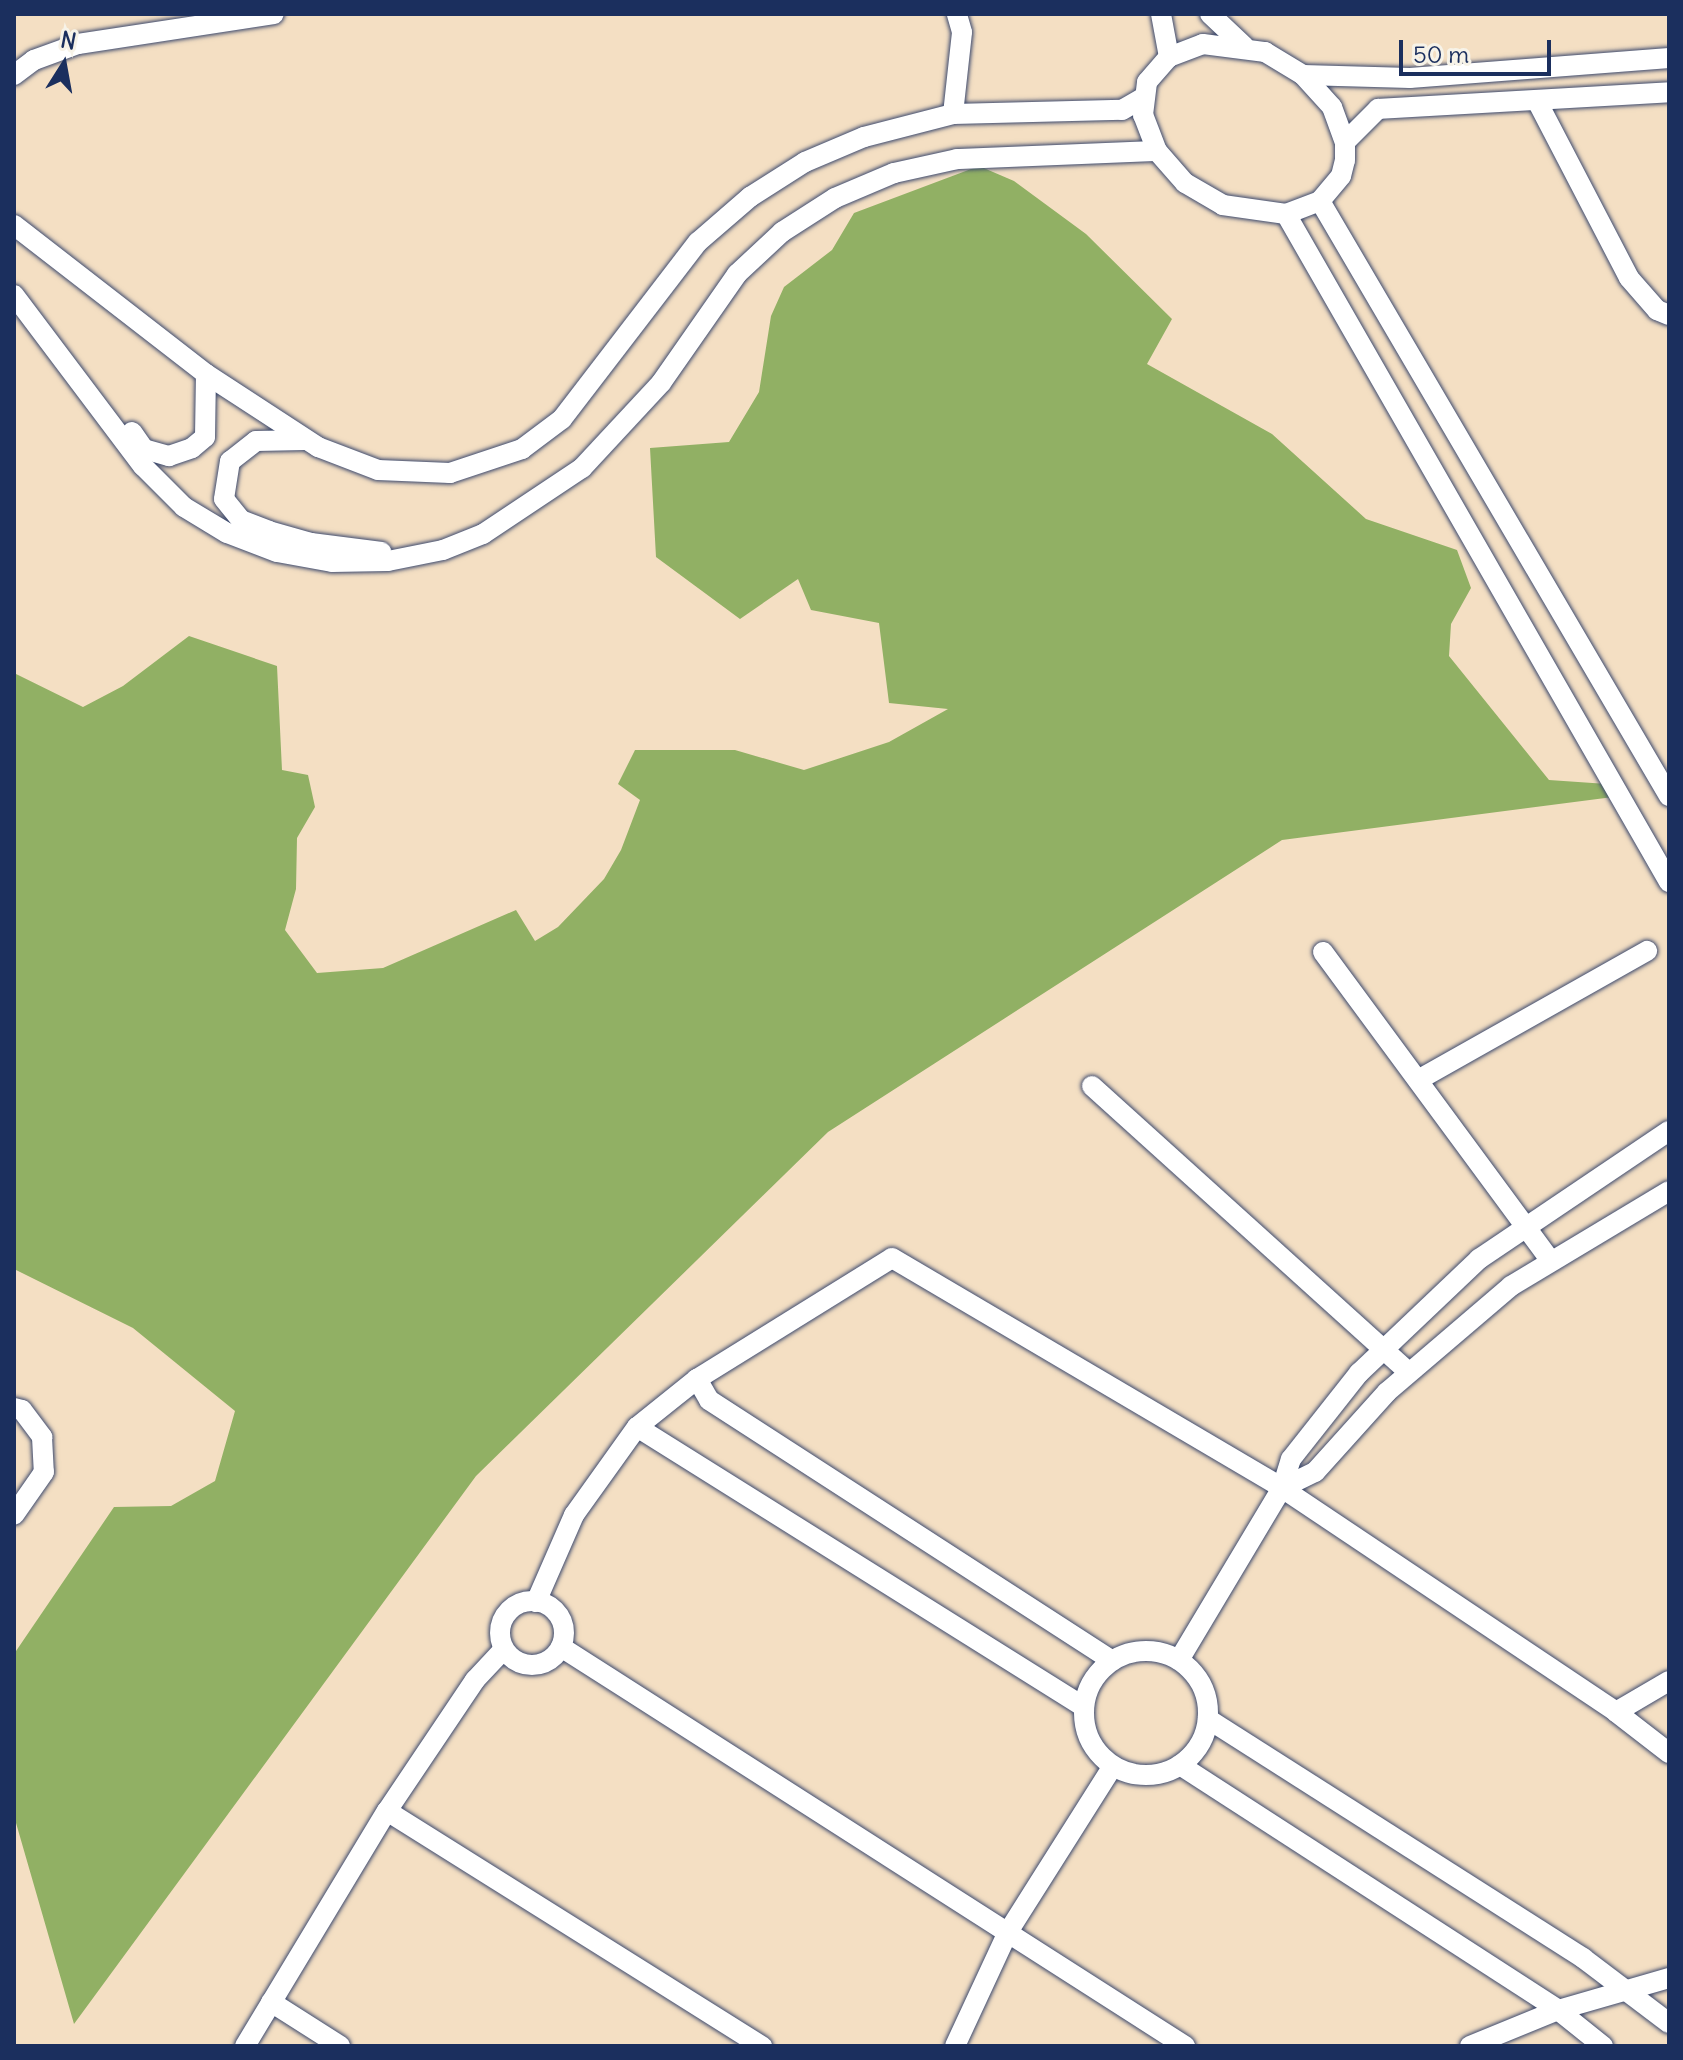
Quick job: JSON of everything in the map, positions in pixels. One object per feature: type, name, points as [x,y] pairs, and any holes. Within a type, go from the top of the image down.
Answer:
[{"type":"street","points":[[14,75],[34,60],[78,44],[274,14]]},
{"type":"street","points":[[953,114],[962,32],[957,14]]},
{"type":"street","points":[[1161,14],[1169,57]]},
{"type":"street","points":[[1210,14],[1244,46],[1303,75],[1332,107],[1345,142],[1341,176],[1320,201],[1286,214],[1244,211],[1203,196],[1157,151],[1148,133],[1143,98],[1152,75],[1169,57],[1203,44],[1244,46]]},
{"type":"street","points":[[1303,75],[1410,78],[1669,58]]},
{"type":"street","points":[[1345,142],[1378,109],[1669,92]]},
{"type":"street","points":[[15,224],[206,374],[305,440],[357,464],[424,475],[475,467],[522,449],[580,400],[674,268],[750,197],[834,148],[953,114],[1122,110],[1143,98]]},
{"type":"street","points":[[1537,101],[1629,278],[1657,310],[1669,315]]},
{"type":"street","points":[[14,295],[143,466],[184,507],[250,543],[332,562],[416,556],[495,528],[582,468],[661,383],[737,274],[782,232],[835,198],[894,173],[957,159],[1157,151]]},
{"type":"street","points":[[1320,201],[1669,796]]},
{"type":"street","points":[[1286,214],[1669,882]]},
{"type":"street","points":[[56,349],[144,449],[169,456],[205,437],[206,374]]},
{"type":"street","points":[[305,440],[256,441],[230,461],[224,499],[241,520],[311,543],[416,556]]},
{"type":"street","points":[[1418,1080],[1647,951]]},
{"type":"street","points":[[1323,952],[1549,1259]]},
{"type":"street","points":[[1092,1086],[1384,1346],[1408,1372]]},
{"type":"street","points":[[1179,1660],[1282,1488],[1299,1448],[1384,1346],[1437,1294],[1526,1224],[1669,1131]]},
{"type":"street","points":[[1282,1488],[1315,1472],[1408,1372],[1549,1259],[1669,1191]]},
{"type":"street","points":[[561,1647],[538,1665],[518,1662],[504,1649],[500,1629],[509,1611],[536,1602],[574,1515],[637,1427],[697,1379],[892,1258],[1282,1488],[1616,1712],[1669,1753]]},
{"type":"street","points":[[697,1379],[709,1400],[1112,1661]]},
{"type":"street","points":[[14,1408],[22,1410],[42,1437],[44,1472],[14,1515]]},
{"type":"street","points":[[637,1427],[1084,1707]]},
{"type":"street","points":[[536,1602],[560,1618],[561,1647]]},
{"type":"street","points":[[561,1647],[1185,2046]]},
{"type":"street","points":[[245,2046],[387,1811],[475,1680],[504,1649]]},
{"type":"street","points":[[1138,1651],[1179,1660],[1198,1679],[1208,1719],[1199,1746],[1180,1765],[1154,1775],[1113,1766],[1087,1734],[1084,1707],[1093,1681],[1112,1661],[1138,1651]]},
{"type":"street","points":[[1616,1712],[1669,1681]]},
{"type":"street","points":[[1208,1719],[1627,1991],[1669,2023]]},
{"type":"street","points":[[1180,1765],[1558,2010],[1603,2046]]},
{"type":"street","points":[[955,2046],[1008,1932],[1113,1766]]},
{"type":"street","points":[[387,1811],[762,2046]]},
{"type":"street","points":[[1470,2046],[1558,2010],[1669,1978]]},
{"type":"street","points":[[271,2002],[340,2046]]},
{"type":"green space","points":[[979,166],[1014,181],[1086,234],[1172,319],[1147,364],[1272,434],[1366,519],[1457,550],[1471,588],[1451,624],[1449,656],[1549,780],[1607,784],[1613,797],[1282,840],[828,1132],[476,1476],[74,2024],[14,1816],[14,1654],[114,1507],[171,1506],[215,1481],[235,1411],[133,1328],[14,1269],[14,673],[83,707],[123,686],[189,636],[277,666],[282,770],[308,775],[315,807],[297,838],[296,889],[285,930],[317,973],[383,968],[516,910],[535,941],[558,927],[604,879],[621,850],[640,800],[618,784],[635,750],[735,750],[804,770],[889,742],[948,709],[889,703],[879,623],[811,610],[798,579],[740,619],[656,557],[650,448],[729,442],[759,392],[771,316],[784,287],[832,250],[854,213]]}]
